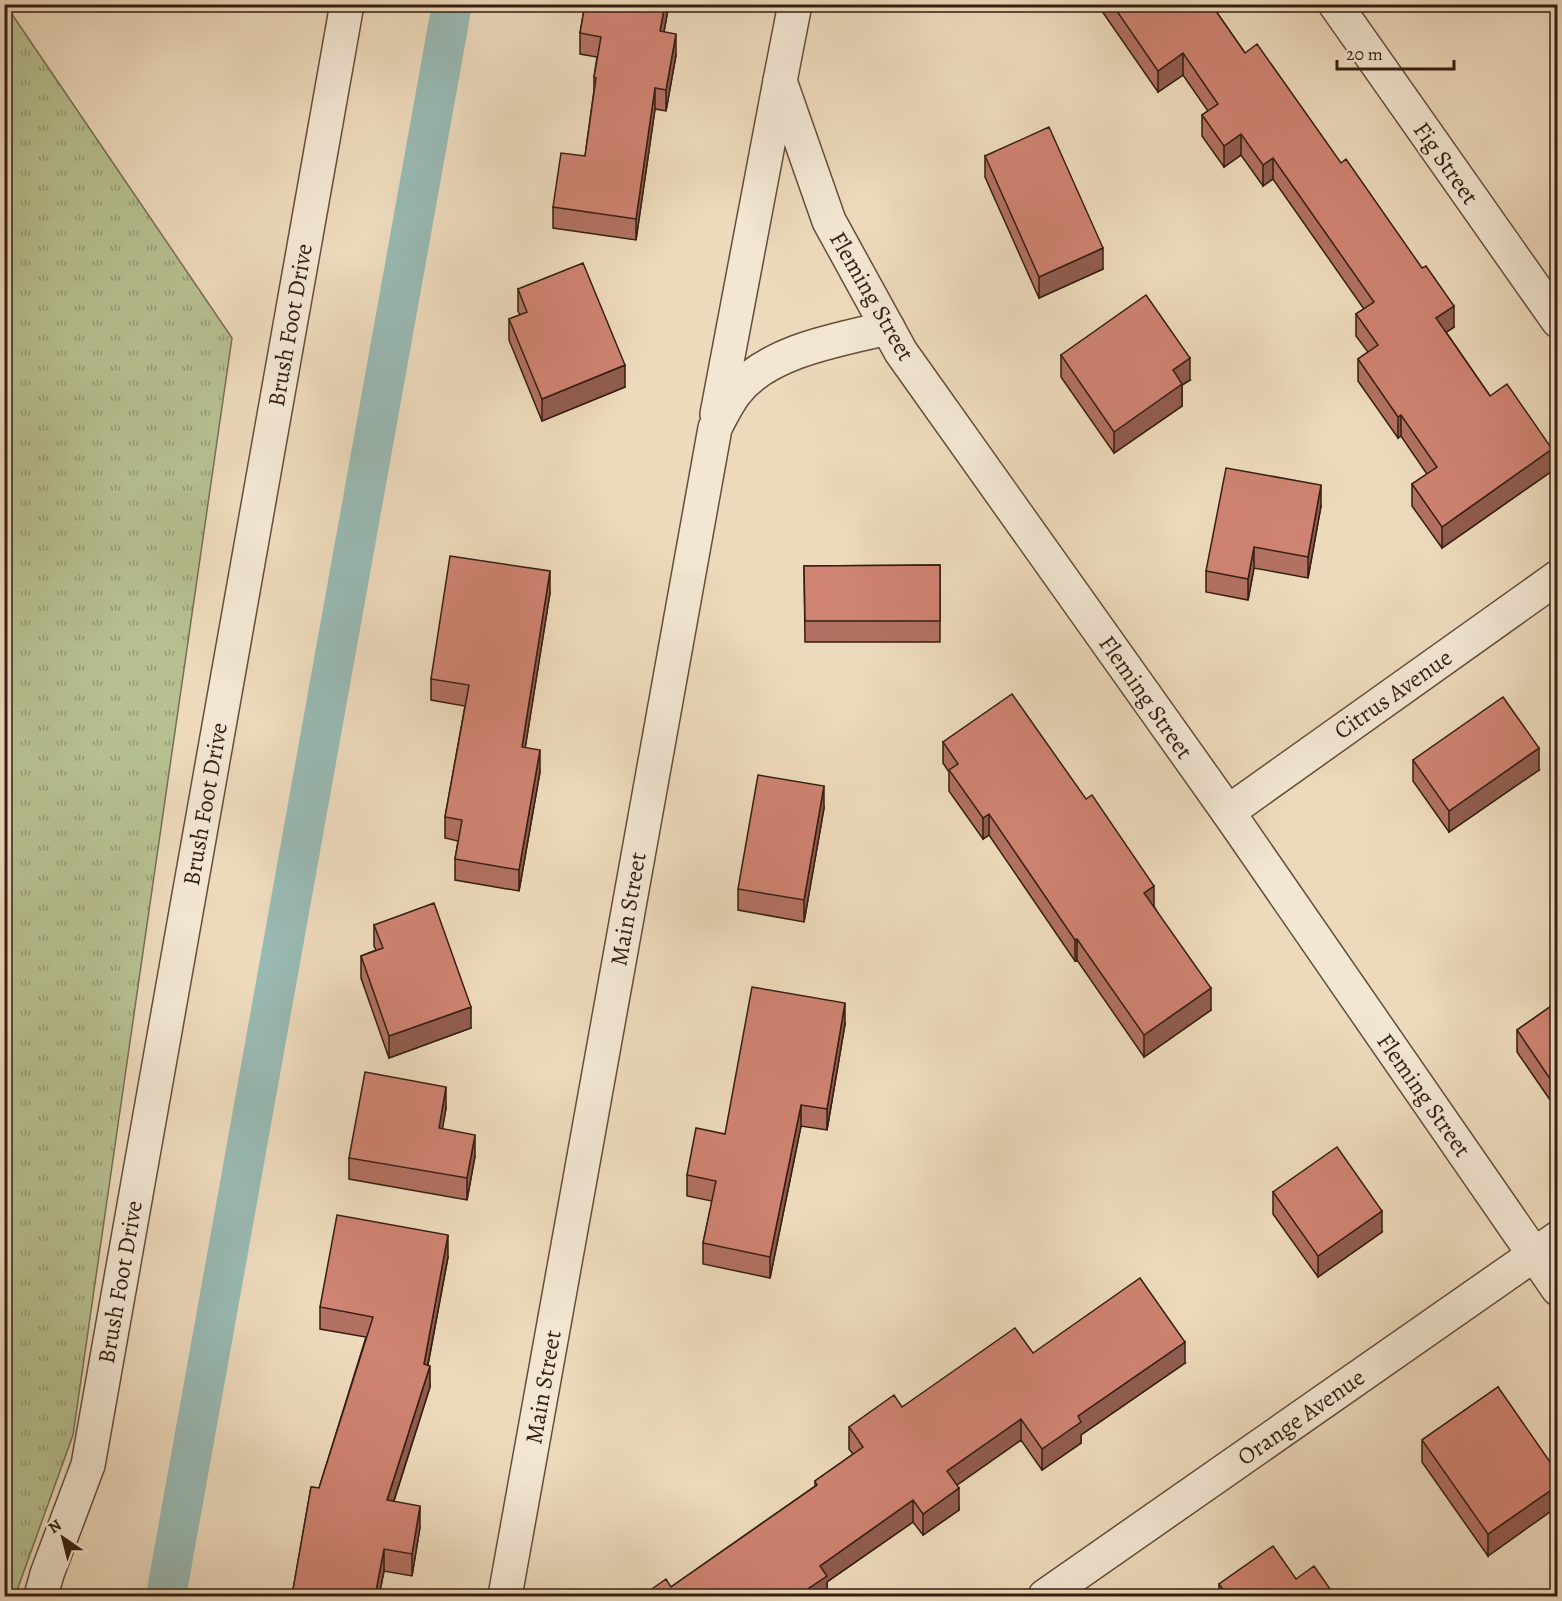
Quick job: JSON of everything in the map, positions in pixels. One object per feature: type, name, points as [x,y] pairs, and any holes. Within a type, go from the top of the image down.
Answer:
[{"type":"street","name":"Brush Foot Drive","points":[[41,1596],[88,1465],[347,4]]},
{"type":"street","points":[[714,428],[795,4]]},
{"type":"street","name":"Fig Street","points":[[1335,4],[1557,321]]},
{"type":"street","name":"Fleming Street","points":[[780,81],[829,221],[901,351],[1228,812],[1545,1246],[1557,1289]]},
{"type":"street","name":"Main Street","points":[[505,1596],[714,428],[736,392],[755,373],[808,347],[888,328]]},
{"type":"street","name":"Citrus Avenue","points":[[1228,812],[1557,577]]},
{"type":"street","name":"Orange Avenue","points":[[1053,1594],[1545,1246]]},
{"type":"green space","points":[[5,4],[232,338],[73,1435],[15,1596],[4,1596]]},
{"type":"building","points":[[585,4],[665,4],[660,31],[676,34],[666,90],[655,88],[636,219],[553,207],[561,153],[585,156],[601,37],[580,33]]},
{"type":"building","points":[[1112,4],[1211,4],[1245,53],[1257,44],[1341,163],[1346,159],[1422,268],[1426,266],[1454,306],[1436,318],[1490,396],[1507,384],[1552,449],[1442,527],[1412,484],[1437,467],[1401,415],[1398,417],[1358,359],[1378,345],[1356,314],[1374,302],[1273,158],[1263,165],[1241,134],[1224,146],[1202,115],[1218,104],[1183,53],[1158,71]]},
{"type":"building","points":[[1049,127],[1103,248],[1039,277],[985,156]]},
{"type":"building","points":[[583,263],[625,365],[542,399],[509,319],[527,312],[518,289]]},
{"type":"building","points":[[1146,295],[1190,358],[1173,370],[1182,384],[1114,432],[1061,355]]},
{"type":"building","points":[[1226,468],[1321,485],[1308,557],[1254,547],[1248,579],[1206,571]]},
{"type":"building","points":[[450,556],[550,571],[522,747],[540,750],[519,870],[455,859],[462,820],[445,817],[469,685],[431,679]]},
{"type":"building","points":[[940,565],[940,621],[805,621],[804,566]]},
{"type":"building","points":[[1012,694],[1086,799],[1092,795],[1154,886],[1144,893],[1211,988],[1144,1035],[1077,939],[1075,940],[989,814],[983,818],[949,770],[958,764],[943,742]]},
{"type":"building","points":[[1503,697],[1539,748],[1449,811],[1413,760]]},
{"type":"building","points":[[758,775],[824,786],[804,900],[738,889]]},
{"type":"building","points":[[434,903],[471,1007],[389,1036],[361,956],[383,948],[374,925]]},
{"type":"building","points":[[752,987],[845,1003],[827,1109],[801,1105],[770,1257],[703,1243],[716,1181],[687,1175],[696,1128],[725,1134]]},
{"type":"building","points":[[1557,1002],[1557,1089],[1517,1030]]},
{"type":"building","points":[[365,1072],[446,1087],[439,1128],[475,1135],[467,1178],[349,1158]]},
{"type":"building","points":[[1337,1147],[1382,1211],[1318,1256],[1273,1192]]},
{"type":"building","points":[[337,1215],[448,1235],[424,1364],[430,1366],[387,1500],[420,1506],[412,1554],[384,1549],[375,1596],[292,1595],[311,1487],[319,1488],[373,1317],[320,1307]]},
{"type":"building","points":[[1140,1278],[1185,1342],[1078,1416],[1081,1422],[1042,1449],[1021,1419],[947,1471],[959,1488],[923,1514],[913,1500],[820,1566],[827,1576],[797,1596],[642,1596],[666,1579],[671,1587],[817,1485],[815,1481],[863,1447],[849,1427],[894,1395],[902,1407],[1015,1328],[1033,1353]]},
{"type":"building","points":[[1498,1387],[1557,1472],[1557,1486],[1488,1534],[1422,1440]]},
{"type":"building","points":[[1273,1546],[1296,1579],[1314,1566],[1335,1596],[1228,1596],[1219,1584]]},
{"type":"waterway","points":[[166,1596],[452,4]]}]
